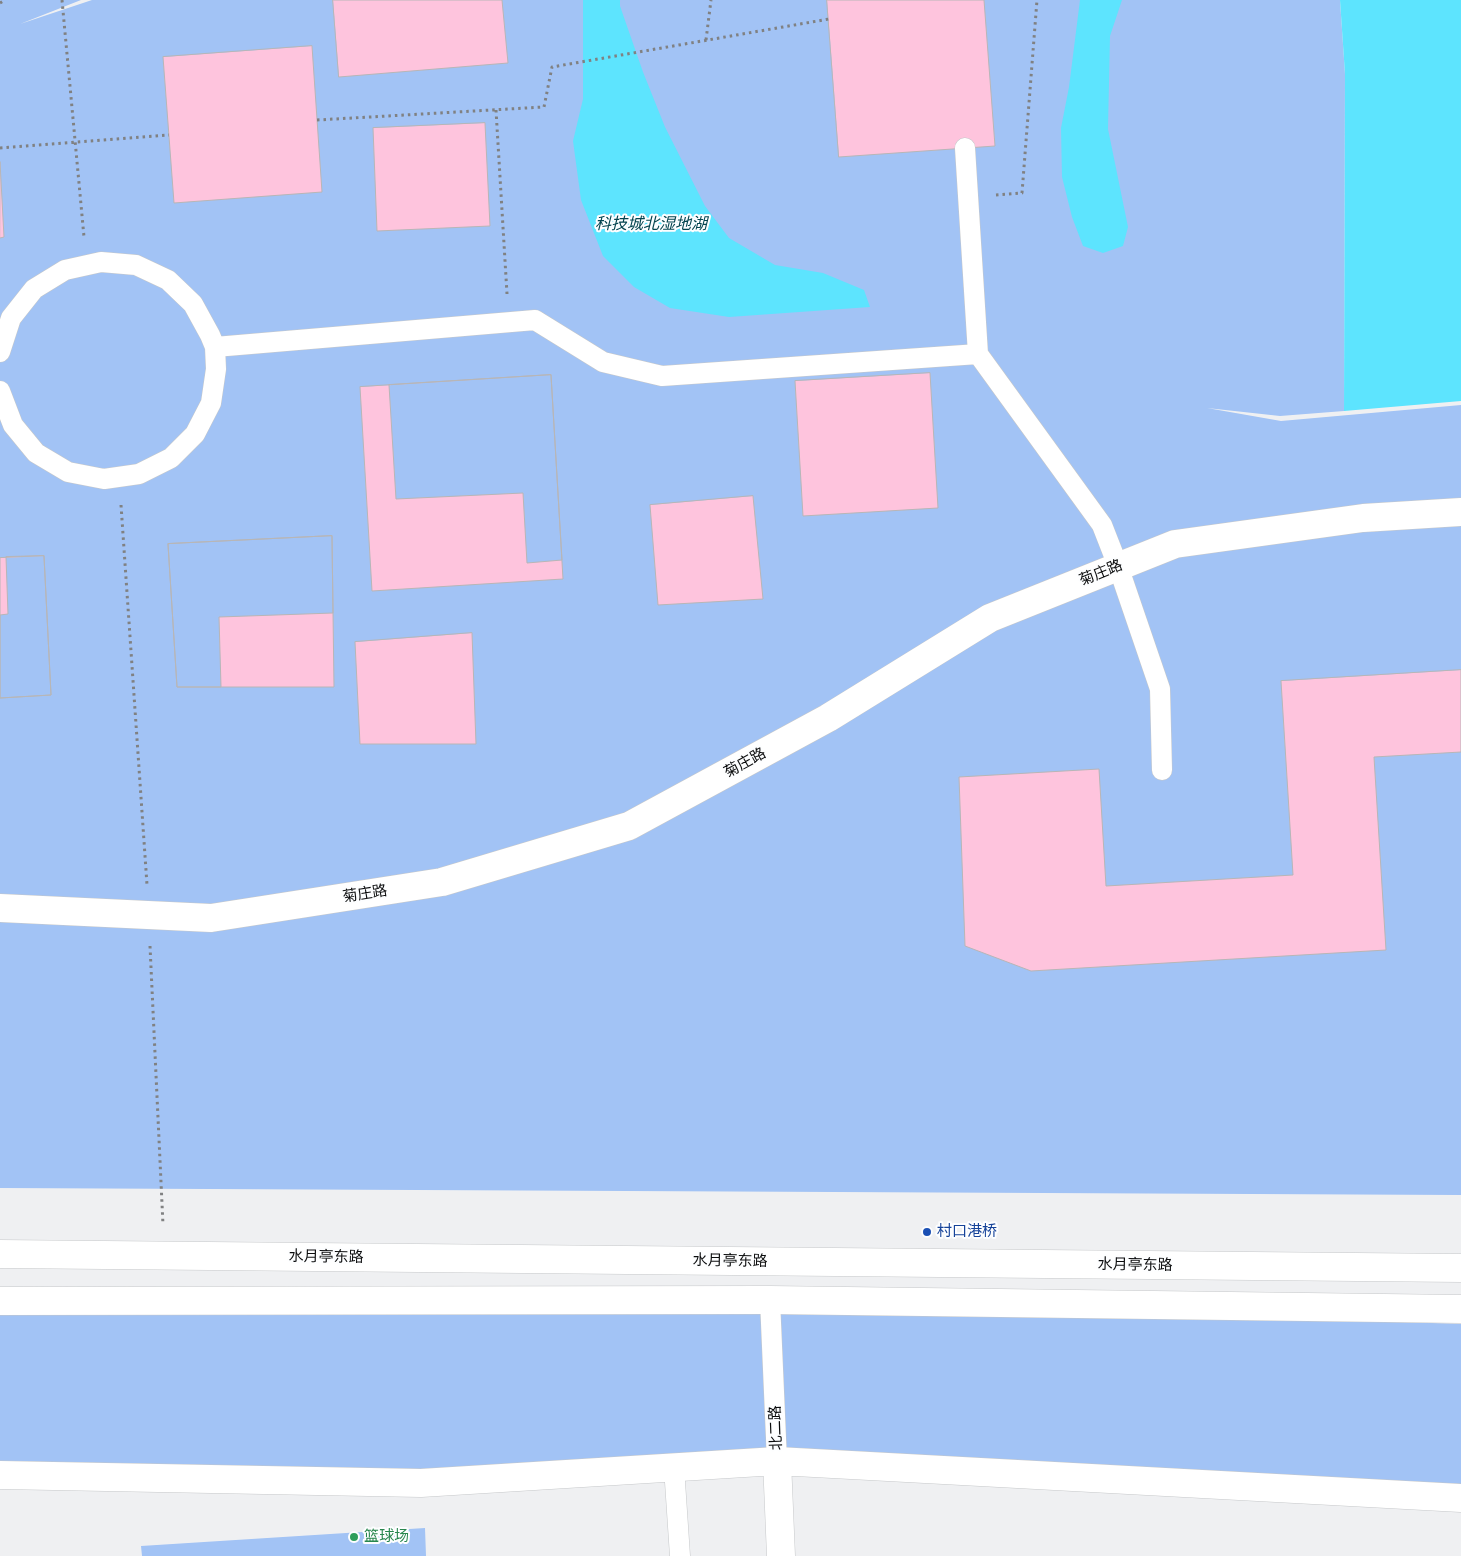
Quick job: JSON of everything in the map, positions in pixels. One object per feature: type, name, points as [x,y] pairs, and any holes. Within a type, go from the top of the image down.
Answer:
[{"type":"street","name":"菊庄路","points":[[0,908],[211,918],[442,882],[629,826],[828,718],[990,618],[1175,544],[1363,518],[1461,512]]},
{"type":"street","name":"水月亭东路","points":[[0,1254],[1461,1268]]},
{"type":"street","points":[[0,1301],[770,1300],[1461,1309]]},
{"type":"street","points":[[0,1475],[421,1483],[777,1461],[1461,1498]]},
{"type":"street","name":"北二路","points":[[777,1461],[782,1556]]},
{"type":"lane","points":[[965,148],[978,354],[1102,525],[1160,689],[1162,770]]},
{"type":"lane","points":[[0,352],[11,318],[34,289],[65,270],[101,262],[136,266],[168,280],[193,304],[210,334],[215,347],[216,369],[211,402],[195,434],[171,458],[139,474],[104,479],[68,472],[36,453],[13,425],[0,391]]},
{"type":"lane","points":[[215,347],[535,320],[603,362],[662,376],[978,354]]},
{"type":"lane","name":"北二路","points":[[770,1300],[777,1461]]},
{"type":"lane","points":[[674,1467],[680,1556]]},
{"type":"path","points":[[0,2],[5,0]]},
{"type":"path","points":[[62,0],[86,265]]},
{"type":"path","points":[[706,40],[711,0]]},
{"type":"path","points":[[968,198],[1022,193],[1037,0]]},
{"type":"path","points":[[317,120],[544,108],[552,67],[829,19]]},
{"type":"path","points":[[496,110],[509,322]]},
{"type":"path","points":[[0,148],[169,135]]},
{"type":"path","points":[[119,476],[148,915],[164,1256]]},
{"type":"shaded area","points":[[0,0],[81,0],[20,24],[92,0],[1340,0],[1345,74],[1344,411],[1280,416],[1207,408],[1281,421],[1461,405],[1461,1195],[0,1188]]},
{"type":"shaded area","points":[[0,1296],[770,1300],[1461,1324],[1461,1498],[777,1461],[421,1483],[0,1475]]},
{"type":"shaded area","name":"篮球场","points":[[425,1528],[426,1556],[142,1556],[141,1546]]},
{"type":"water","name":"科技城北湿地湖","points":[[583,0],[620,0],[620,6],[643,72],[665,127],[705,206],[729,238],[775,265],[823,273],[864,290],[870,307],[729,317],[670,308],[634,287],[603,256],[581,200],[573,141],[583,99]]},
{"type":"water","points":[[1080,0],[1122,0],[1110,36],[1108,129],[1128,227],[1123,246],[1103,253],[1083,246],[1072,217],[1062,177],[1061,128],[1069,87]]},
{"type":"water","points":[[1340,0],[1461,0],[1461,401],[1344,411],[1345,74]]},
{"type":"building","points":[[333,0],[502,0],[508,63],[339,77]]},
{"type":"building","points":[[827,0],[984,0],[995,146],[839,157]]},
{"type":"building","points":[[312,46],[322,192],[174,203],[163,57]]},
{"type":"building","points":[[485,123],[490,226],[377,231],[373,128]]},
{"type":"building","points":[[0,162],[4,237],[0,238]]},
{"type":"building","points":[[930,373],[938,508],[803,516],[795,381]]},
{"type":"building","points":[[551,375],[563,579],[372,591],[360,387]]},
{"type":"building","points":[[551,375],[562,560],[527,563],[523,493],[396,499],[389,385]]},
{"type":"building","points":[[753,496],[763,599],[658,605],[650,505]]},
{"type":"building","points":[[332,536],[334,687],[177,687],[168,544]]},
{"type":"building","points":[[332,536],[333,613],[219,617],[221,687],[177,687],[168,544]]},
{"type":"building","points":[[44,556],[51,695],[0,698],[0,558]]},
{"type":"building","points":[[44,556],[51,695],[0,698],[0,615],[8,614],[6,557]]},
{"type":"building","points":[[472,633],[476,744],[360,744],[355,642]]},
{"type":"building","points":[[1461,670],[1461,752],[1374,757],[1386,950],[1031,971],[965,946],[959,777],[1099,769],[1106,886],[1293,875],[1281,681]]},
{"type":"place","name":"村口港桥","points":[[927,1232]]},
{"type":"place","name":"篮球场","points":[[354,1537]]}]
